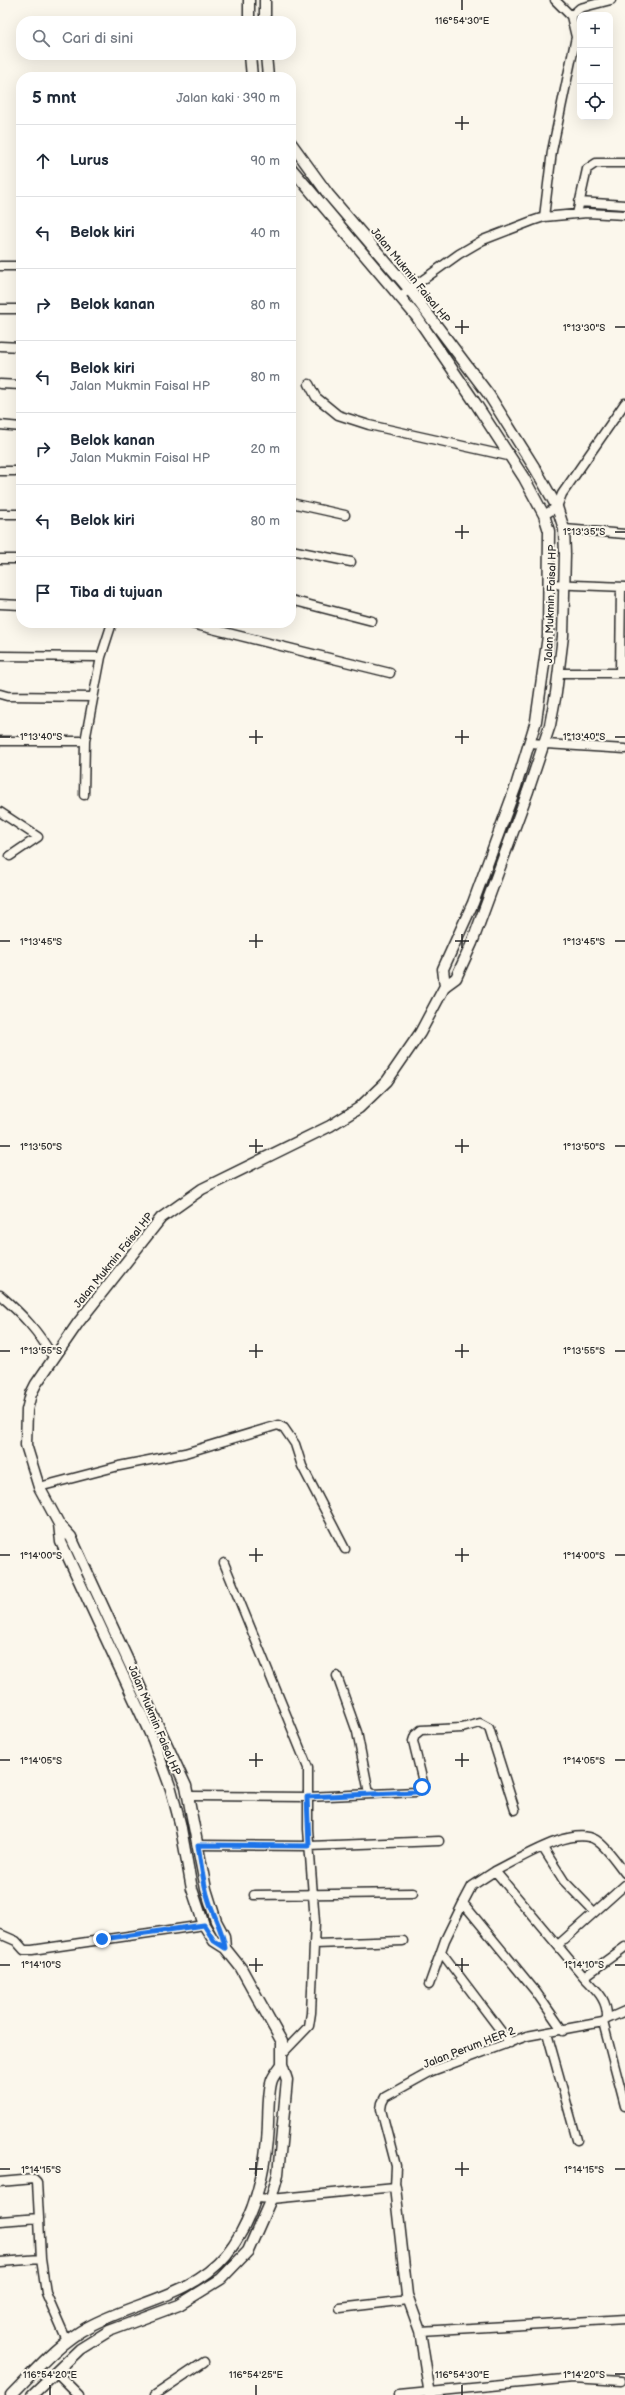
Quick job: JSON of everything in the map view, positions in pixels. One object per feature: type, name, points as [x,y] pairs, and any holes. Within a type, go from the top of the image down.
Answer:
[{"type":"street","points":[[249,0],[249,16]]},
{"type":"street","points":[[265,16],[266,0]]},
{"type":"street","points":[[544,218],[552,151],[576,37],[571,16],[555,0]]},
{"type":"street","points":[[571,16],[580,8],[612,0]]},
{"type":"street","points":[[250,60],[252,72]]},
{"type":"street","points":[[266,60],[268,72]]},
{"type":"street","name":"Jalan Mukmin Faisal HP","points":[[225,1948],[224,1936],[216,1921],[206,1889],[188,1796],[175,1762],[70,1537],[59,1524],[39,1487],[26,1445],[25,1430],[31,1394],[54,1357],[161,1218],[202,1189],[330,1126],[359,1108],[387,1081],[420,1034],[445,986],[456,978],[488,904],[550,726],[559,674],[563,636],[564,529],[557,507],[536,470],[489,395],[409,289],[328,194],[296,150]]},
{"type":"street","points":[[577,214],[587,169],[596,163],[625,162]]},
{"type":"street","name":"Jalan Mukmin Faisal HP","points":[[296,174],[399,297],[476,404],[508,456],[524,478],[544,515],[551,544],[548,636],[545,670],[536,722],[530,743],[473,903],[443,969],[445,986]]},
{"type":"street","points":[[579,202],[625,205]]},
{"type":"street","points":[[399,297],[459,254],[484,240],[544,218],[577,214],[625,215]]},
{"type":"street","points":[[0,266],[16,266]]},
{"type":"street","points":[[0,309],[16,308]]},
{"type":"street","points":[[0,346],[16,346]]},
{"type":"street","points":[[0,384],[16,385]]},
{"type":"street","points":[[309,384],[316,397],[338,414],[369,425],[508,456]]},
{"type":"street","points":[[544,515],[557,507],[562,494],[625,403]]},
{"type":"street","points":[[0,425],[16,427]]},
{"type":"street","points":[[0,471],[16,471]]},
{"type":"street","points":[[296,504],[345,515]]},
{"type":"street","points":[[0,514],[16,514]]},
{"type":"street","points":[[564,529],[625,534]]},
{"type":"street","points":[[296,551],[351,562]]},
{"type":"street","points":[[0,559],[16,559]]},
{"type":"street","points":[[549,584],[623,587],[623,673],[559,674]]},
{"type":"street","points":[[296,601],[372,620]]},
{"type":"street","points":[[0,604],[16,605]]},
{"type":"street","points":[[84,795],[85,741],[101,657],[110,628]]},
{"type":"street","points":[[208,628],[390,673]]},
{"type":"street","points":[[0,656],[101,657]]},
{"type":"street","points":[[0,694],[7,696],[93,697]]},
{"type":"street","points":[[0,741],[85,741]]},
{"type":"street","points":[[530,743],[625,749]]},
{"type":"street","points":[[0,812],[38,837],[10,856]]},
{"type":"street","points":[[0,1295],[29,1321],[40,1334],[54,1357]]},
{"type":"street","points":[[39,1487],[113,1467],[185,1453],[278,1425],[284,1428],[295,1444],[302,1466],[345,1549]]},
{"type":"street","name":"Jalan Mukmin Faisal HP","points":[[59,1524],[61,1542],[153,1740],[171,1789],[180,1823],[192,1888],[204,1925],[214,1941],[225,1948],[240,1968],[283,2048]]},
{"type":"street","points":[[32,2395],[80,2349],[94,2340],[109,2331],[179,2305],[221,2279],[248,2251],[271,2200],[282,2143],[287,2080],[282,2064],[283,2048],[309,2026],[314,1944],[313,1894],[307,1797],[310,1778],[308,1768],[224,1563]]},
{"type":"street","points":[[337,1676],[357,1732],[369,1793]]},
{"type":"street","points":[[188,1796],[307,1797],[416,1792],[422,1787],[423,1782],[413,1742],[415,1735],[421,1730],[462,1728],[480,1723],[489,1728],[515,1810]]},
{"type":"street","points":[[429,1985],[442,1953],[445,1940],[472,1886],[495,1871],[562,1838],[587,1837],[597,1840],[625,1873]]},
{"type":"street","points":[[198,1845],[309,1846],[439,1841]]},
{"type":"street","points":[[543,1848],[564,1881],[594,1912]]},
{"type":"street","points":[[495,1871],[604,1999],[605,2020],[625,2106]]},
{"type":"street","points":[[558,1945],[625,1885]]},
{"type":"street","points":[[254,1895],[414,1893]]},
{"type":"street","points":[[463,1903],[536,1992],[562,2031]]},
{"type":"street","points":[[0,1934],[16,1941],[24,1950],[32,1950],[204,1925]]},
{"type":"street","points":[[314,1944],[403,1941]]},
{"type":"street","points":[[584,1976],[625,1947]]},
{"type":"street","points":[[442,1953],[510,2043]]},
{"type":"street","name":"Jalan Perum HER 2","points":[[395,2187],[396,2166],[381,2109],[385,2097],[432,2071],[527,2036],[562,2031],[605,2020],[625,2011]]},
{"type":"street","points":[[546,2033],[577,2140]]},
{"type":"street","points":[[12,2395],[66,2341],[106,2318],[158,2299],[198,2278],[226,2255],[257,2198],[267,2141],[272,2080],[282,2064]]},
{"type":"street","points":[[0,2182],[34,2179],[37,2182],[41,2259],[46,2293],[66,2341]]},
{"type":"street","points":[[257,2198],[271,2200],[395,2187],[408,2300],[420,2331],[430,2394]]},
{"type":"street","points":[[0,2221],[39,2218]]},
{"type":"street","points":[[0,2262],[41,2259]]},
{"type":"street","points":[[340,2308],[408,2300]]},
{"type":"street","points":[[420,2331],[625,2319]]},
{"type":"street","points":[[156,2395],[204,2362]]},
{"type":"street","points":[[56,2372],[79,2395]]},
{"type":"street","points":[[399,2395],[430,2394],[573,2378],[621,2381]]},
{"type":"route","points":[[102,1939],[204,1925],[214,1941],[225,1948],[224,1936],[216,1921],[209,1901],[198,1845],[309,1846],[307,1797],[416,1792],[422,1787]]}]
